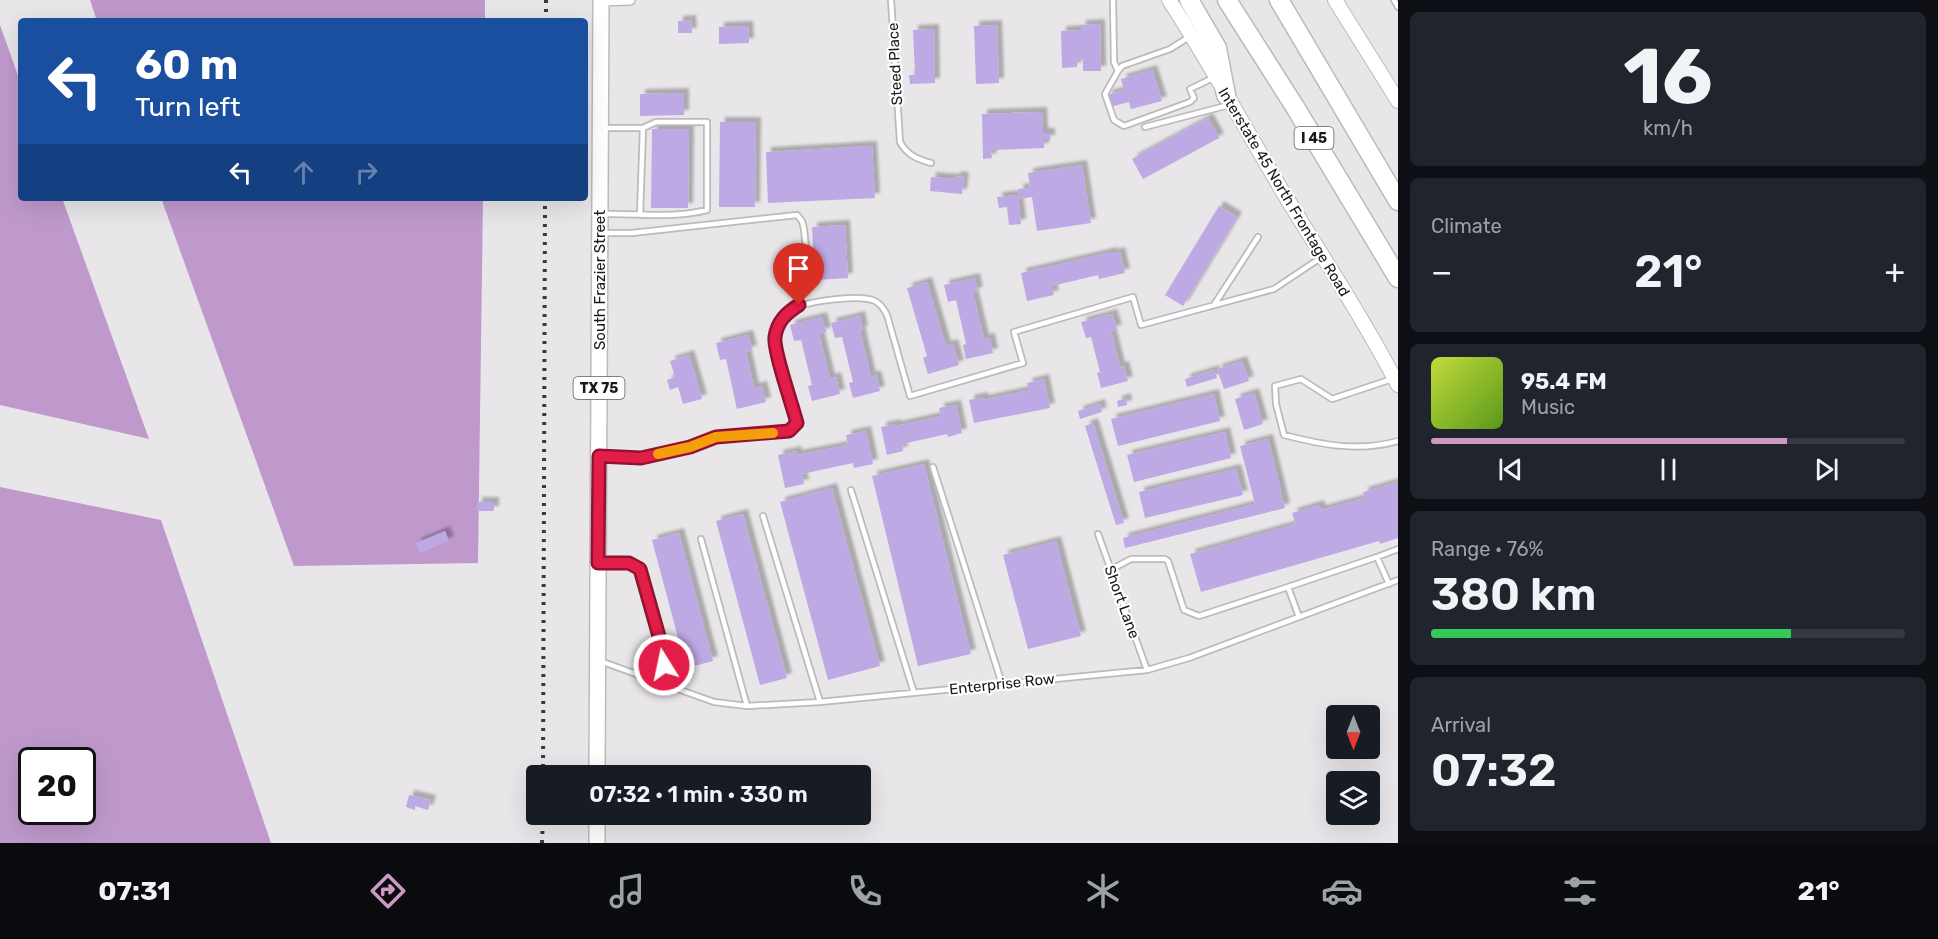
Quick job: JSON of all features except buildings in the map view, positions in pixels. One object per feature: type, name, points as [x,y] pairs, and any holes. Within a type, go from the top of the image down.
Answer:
[{"type":"highway","points":[[1189,0],[1217,48],[1229,100]]},
{"type":"highway","name":"I 45","points":[[1227,0],[1295,107],[1398,278]]},
{"type":"highway","name":"I 45","points":[[1279,0],[1398,201]]},
{"type":"main road","name":"South Frazier Street","points":[[597,765],[600,0]]},
{"type":"main road","name":"Interstate 45 North Frontage Road","points":[[1169,0],[1192,35],[1286,197],[1324,255],[1396,382]]},
{"type":"main road","points":[[1335,0],[1398,101]]},
{"type":"main road","points":[[597,825],[597,843]]},
{"type":"street","points":[[600,0],[630,0]]},
{"type":"lane","name":"Steed Place","points":[[891,0],[900,142],[905,151],[918,159],[931,163]]},
{"type":"lane","points":[[1113,0],[1114,62],[1118,71]]},
{"type":"lane","points":[[1394,0],[1398,7]]},
{"type":"lane","points":[[1192,35],[1170,49],[1122,66],[1105,94],[1114,120],[1124,126],[1190,102],[1194,98],[1190,89],[1215,76]]},
{"type":"lane","points":[[1145,126],[1229,100]]},
{"type":"lane","points":[[600,128],[643,128],[656,123],[707,122],[707,210],[689,214],[649,216],[600,214]]},
{"type":"lane","points":[[640,215],[643,128]]},
{"type":"lane","points":[[600,234],[632,233],[797,216],[802,221],[804,229],[809,280]]},
{"type":"lane","points":[[1214,305],[1258,237]]},
{"type":"lane","points":[[599,456],[641,458],[690,447],[716,437],[789,431],[797,423],[774,340],[787,312],[799,305],[849,298],[876,302],[887,315],[910,396],[1023,363],[1014,332],[1133,297],[1141,325],[1274,289],[1324,255]]},
{"type":"lane","points":[[1396,382],[1332,399],[1300,379],[1275,386],[1276,404],[1284,435],[1315,443],[1341,446],[1377,447],[1398,441]]},
{"type":"lane","points":[[933,467],[1002,684]]},
{"type":"lane","points":[[851,490],[914,693]]},
{"type":"lane","points":[[763,516],[820,702]]},
{"type":"lane","name":"Short Lane","points":[[1098,534],[1147,670]]},
{"type":"lane","points":[[701,538],[747,706]]},
{"type":"lane","points":[[1110,570],[1131,559],[1165,559],[1168,561],[1184,610],[1198,616],[1398,549]]},
{"type":"lane","points":[[1377,557],[1389,584]]},
{"type":"lane","points":[[598,563],[629,563],[640,569],[664,654],[664,665],[659,682]]},
{"type":"lane","name":"Enterprise Row","points":[[597,660],[714,702],[747,706],[820,702],[1147,670],[1189,658],[1398,580]]},
{"type":"lane","points":[[1288,587],[1299,617]]},
{"type":"shaded area","points":[[90,0],[485,0],[485,18],[96,18]]},
{"type":"shaded area","points":[[0,25],[18,76],[18,201],[63,201],[149,439],[0,405]]},
{"type":"shaded area","points":[[162,201],[483,201],[478,563],[294,566]]},
{"type":"shaded area","points":[[0,487],[161,520],[271,843],[0,843]]},
{"type":"railway","points":[[546,0],[546,18]]},
{"type":"railway","points":[[543,765],[545,201]]},
{"type":"railway","points":[[542,843],[543,825]]},
{"type":"slow traffic","points":[[658,454],[690,447],[716,437],[773,433]]},
{"type":"route","points":[[664,665],[664,654],[640,569],[629,563],[598,563],[599,456],[641,458],[690,447],[716,437],[763,435],[789,431],[797,423],[774,340],[787,312],[799,305]]}]
